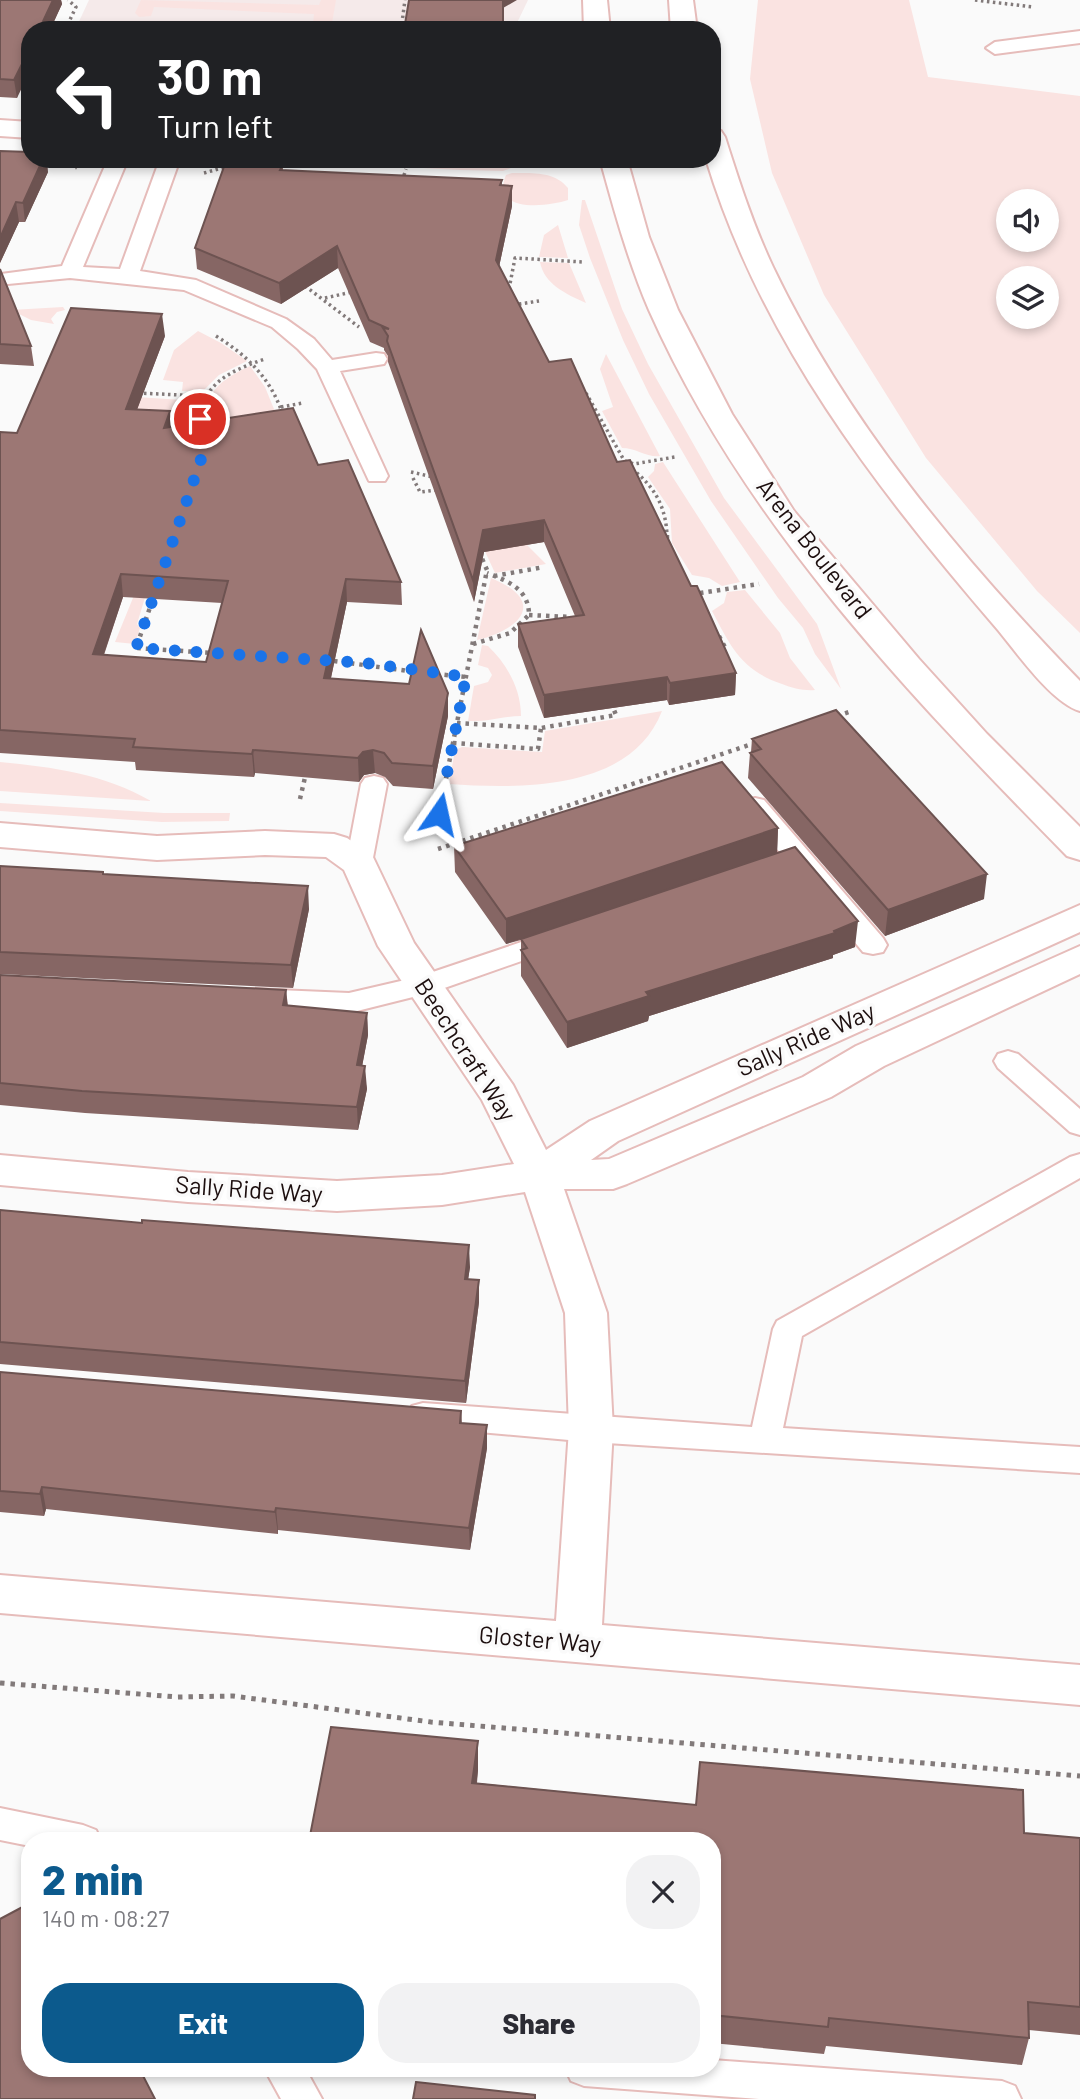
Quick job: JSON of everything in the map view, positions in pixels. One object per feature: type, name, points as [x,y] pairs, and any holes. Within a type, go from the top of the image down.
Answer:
[{"type":"street","points":[[595,0],[596,21]]},
{"type":"street","points":[[681,0],[683,21]]},
{"type":"street","points":[[0,128],[21,129]]},
{"type":"street","points":[[721,162],[752,247],[786,320],[857,436],[946,551],[1080,700]]},
{"type":"street","name":"Arena Boulevard","points":[[616,168],[635,237],[664,310],[717,414],[782,516],[975,742],[1080,848]]},
{"type":"street","points":[[0,835],[157,848],[265,843],[334,846],[359,863]]},
{"type":"street","name":"Beechcraft Way","points":[[359,863],[397,946],[499,1095],[539,1175],[586,1312],[591,1429],[583,1587],[577,1643]]},
{"type":"street","name":"Sally Ride Way","points":[[539,1175],[604,1131],[1080,917]]},
{"type":"street","name":"Sally Ride Way","points":[[0,1171],[337,1196],[442,1190],[539,1175],[613,1174],[817,1087],[870,1056],[1080,959]]},
{"type":"street","name":"Gloster Way","points":[[0,1594],[1080,1685]]},
{"type":"lane","points":[[995,48],[1080,37]]},
{"type":"lane","points":[[69,272],[114,168]]},
{"type":"lane","points":[[128,276],[167,168]]},
{"type":"lane","points":[[8,278],[69,272],[189,284],[279,323],[306,344],[327,367],[377,476]]},
{"type":"lane","points":[[327,367],[376,359]]},
{"type":"lane","points":[[359,863],[374,784]]},
{"type":"lane","points":[[742,791],[873,945]]},
{"type":"lane","points":[[773,866],[799,858]]},
{"type":"lane","points":[[223,997],[349,1003],[424,985],[580,932]]},
{"type":"lane","points":[[1008,1061],[1080,1125]]},
{"type":"lane","points":[[765,1440],[788,1329],[1080,1165]]},
{"type":"lane","points":[[397,1412],[591,1429],[1080,1460]]},
{"type":"lane","points":[[0,1824],[39,1832]]},
{"type":"lane","points":[[289,2077],[303,2099]]},
{"type":"lane","points":[[705,2077],[1002,2099]]},
{"type":"path","points":[[68,0],[76,7],[69,21]]},
{"type":"path","points":[[402,21],[405,0]]},
{"type":"path","points":[[975,0],[1039,7]]},
{"type":"path","points":[[400,191],[406,169]]},
{"type":"path","points":[[508,294],[515,258],[583,262]]},
{"type":"path","points":[[203,430],[200,407],[204,396],[224,377],[254,362],[359,327],[325,298],[302,284]]},
{"type":"path","points":[[325,298],[357,291]]},
{"type":"path","points":[[505,306],[540,301]]},
{"type":"path","points":[[208,333],[254,362],[272,387],[285,424]]},
{"type":"path","points":[[580,383],[625,462],[648,481],[667,514],[667,546]]},
{"type":"path","points":[[125,393],[204,396]]},
{"type":"path","points":[[625,462],[621,466],[675,457]]},
{"type":"path","points":[[441,490],[420,492],[411,472],[443,481]]},
{"type":"path","points":[[418,824],[439,814],[486,573],[479,551]]},
{"type":"path","points":[[493,576],[544,567]]},
{"type":"path","points":[[486,573],[509,581],[519,588],[528,600],[529,615]]},
{"type":"path","points":[[132,659],[158,583]]},
{"type":"path","points":[[693,591],[701,593],[759,584]]},
{"type":"path","points":[[697,599],[702,596],[701,593]]},
{"type":"path","points":[[473,644],[510,633],[529,615],[570,618],[583,615]]},
{"type":"path","points":[[716,630],[727,651]]},
{"type":"path","points":[[136,648],[215,653]]},
{"type":"path","points":[[321,660],[466,677]]},
{"type":"path","points":[[457,723],[541,728],[616,716],[614,710]]},
{"type":"path","points":[[827,720],[852,711]]},
{"type":"path","points":[[453,743],[538,749],[541,728]]},
{"type":"path","points":[[438,849],[762,741]]},
{"type":"path","points":[[300,799],[309,762]]},
{"type":"path","points":[[0,1684],[177,1697],[233,1696],[431,1722],[1080,1776]]},
{"type":"shaded area","points":[[89,0],[528,0],[518,21],[79,21]]},
{"type":"shaded area","points":[[141,0],[319,5],[321,0],[336,0],[332,21],[313,21],[314,14],[154,7],[151,16],[139,17],[135,13]]},
{"type":"shaded area","points":[[758,0],[909,0],[928,77],[1080,96],[1080,633],[1037,591],[926,458],[824,295],[772,173],[750,79]]},
{"type":"shaded area","points":[[423,168],[511,168],[503,171]]},
{"type":"shaded area","points":[[542,174],[556,178],[568,188],[568,200],[535,205],[513,201],[506,196],[503,187],[506,175]]},
{"type":"shaded area","points":[[582,200],[585,200],[622,309],[648,364],[724,498],[817,624],[841,689],[815,654],[803,628],[778,598],[711,501],[649,394],[623,340],[590,258],[579,225]]},
{"type":"shaded area","points":[[558,225],[568,258],[539,257],[544,235]]},
{"type":"shaded area","points":[[540,262],[569,263],[586,303],[551,282],[542,270]]},
{"type":"shaded area","points":[[63,307],[65,310],[57,312],[51,319],[54,324],[31,320],[11,310]]},
{"type":"shaded area","points":[[198,331],[247,361],[219,375],[202,392],[182,391],[183,382],[163,380],[174,350]]},
{"type":"shaded area","points":[[606,354],[660,456],[622,448],[602,411],[613,407],[600,369]]},
{"type":"shaded area","points":[[250,366],[265,387],[278,419],[207,423],[208,403],[217,387]]},
{"type":"shaded area","points":[[105,395],[198,401],[195,415],[197,425],[137,624],[140,628],[135,644],[115,642],[135,593],[163,429]]},
{"type":"shaded area","points":[[663,462],[740,582],[722,586],[709,578],[692,575],[672,543],[670,509],[648,477],[654,471],[655,464]]},
{"type":"shaded area","points":[[476,532],[517,535],[546,564],[495,573]]},
{"type":"shaded area","points":[[491,578],[519,596],[523,605],[522,614],[506,629],[477,640]]},
{"type":"shaded area","points":[[745,590],[780,633],[790,658],[815,690],[794,688],[756,672],[732,646],[712,611],[724,603],[727,592]]},
{"type":"shaded area","points":[[482,645],[488,646],[495,653],[512,678],[519,696],[521,716],[468,721],[474,686],[488,682],[492,675],[488,668],[478,665]]},
{"type":"shaded area","points":[[662,711],[647,737],[626,757],[600,771],[540,784],[449,784],[455,750],[462,747],[542,752],[545,731]]},
{"type":"shaded area","points":[[0,762],[78,773],[115,784],[151,801],[0,791]]},
{"type":"shaded area","points":[[0,803],[164,813],[230,813],[229,821],[162,822],[0,811]]},
{"type":"building","points":[[0,0],[53,0],[43,21],[21,21],[21,66],[14,80],[0,79]]},
{"type":"building","points":[[409,0],[503,0],[503,21],[406,21]]},
{"type":"building","points":[[0,151],[21,152],[21,168],[39,168],[23,203],[16,202],[0,238]]},
{"type":"building","points":[[224,168],[281,168],[280,170],[502,180],[500,185],[512,186],[496,260],[549,362],[571,359],[617,462],[630,460],[691,586],[697,586],[736,673],[670,683],[667,677],[544,695],[518,624],[584,615],[544,520],[483,530],[473,580],[383,328],[389,329],[369,320],[337,246],[279,283],[195,248]]},
{"type":"building","points":[[0,269],[31,346],[0,344]]},
{"type":"building","points":[[71,308],[162,314],[126,409],[170,411],[164,428],[293,408],[318,465],[348,460],[401,582],[346,579],[324,678],[409,684],[421,630],[448,693],[433,766],[392,763],[384,753],[373,750],[363,752],[358,758],[253,750],[252,754],[133,747],[135,739],[0,730],[0,432],[17,433]],"holes":[[[121,574],[228,581],[206,662],[93,654]]]},
{"type":"building","points":[[836,710],[987,874],[888,910],[750,753],[761,749],[752,739]]},
{"type":"building","points":[[722,762],[778,828],[506,919],[454,846]]},
{"type":"building","points":[[795,847],[858,921],[834,931],[835,933],[646,992],[649,996],[567,1022],[521,950],[527,948],[521,939]]},
{"type":"building","points":[[0,866],[308,886],[291,965],[0,952]]},
{"type":"building","points":[[0,975],[286,990],[283,1005],[367,1013],[357,1065],[365,1066],[357,1107],[82,1091],[0,1083]]},
{"type":"building","points":[[0,1210],[142,1223],[142,1220],[469,1245],[465,1279],[479,1280],[465,1381],[0,1342]]},
{"type":"building","points":[[0,1372],[461,1411],[460,1423],[487,1425],[469,1528],[276,1508],[275,1512],[42,1487],[40,1494],[0,1491]]},
{"type":"building","points":[[331,1727],[478,1741],[472,1783],[696,1805],[700,1762],[1023,1790],[1024,1833],[1080,1838],[1080,2007],[1028,2002],[1029,2038],[829,2018],[828,2027],[721,2016],[721,1832],[311,1832]]},
{"type":"building","points":[[21,1908],[21,2077],[144,2077],[155,2099],[0,2099],[0,1919]]},
{"type":"building","points":[[416,2082],[535,2095],[535,2099],[413,2099]]},
{"type":"route","points":[[200,419],[207,442],[136,648],[366,663],[466,677],[439,814]]}]
